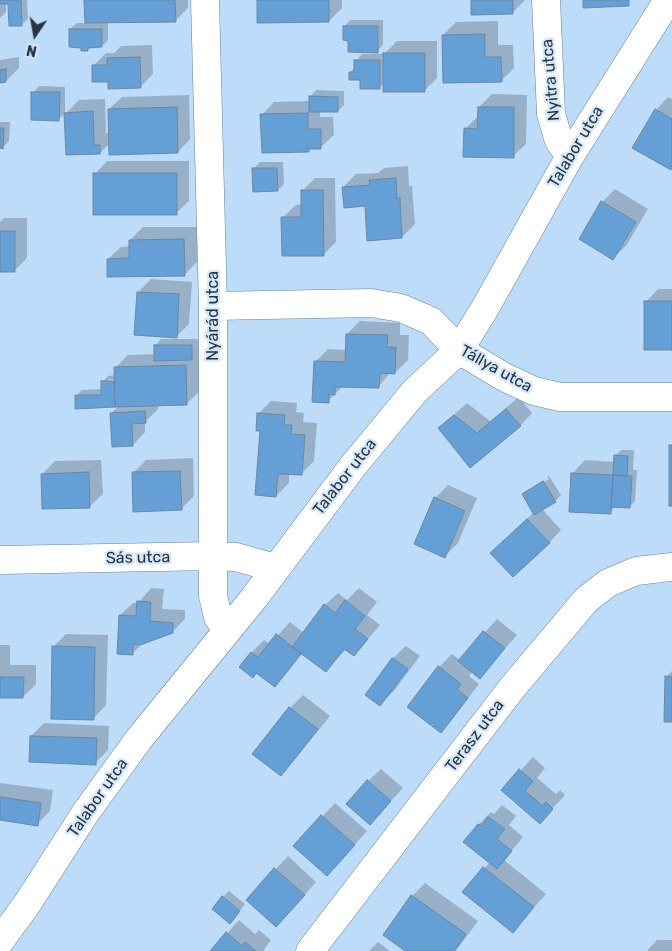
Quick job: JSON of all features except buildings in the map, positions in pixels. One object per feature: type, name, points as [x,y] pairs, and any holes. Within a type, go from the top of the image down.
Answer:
[{"type":"street","name":"Nyárád utca","points":[[205,0],[213,306],[213,596],[218,617],[227,630]]},
{"type":"street","name":"Nyitra utca","points":[[546,0],[551,114],[559,141],[570,156]]},
{"type":"street","name":"Talabor utca","points":[[0,941],[27,904],[86,812],[139,739],[254,598],[353,466],[415,391],[459,350],[484,310],[570,156],[668,0]]},
{"type":"street","name":"Tállya utca","points":[[213,306],[370,303],[402,308],[431,322],[459,350],[504,377],[534,391],[560,397],[672,397]]},
{"type":"street","name":"Sás utca","points":[[0,560],[212,556],[236,558],[275,568]]},
{"type":"street","name":"Terasz utca","points":[[310,951],[512,688],[586,600],[608,583],[636,571],[672,567]]}]
